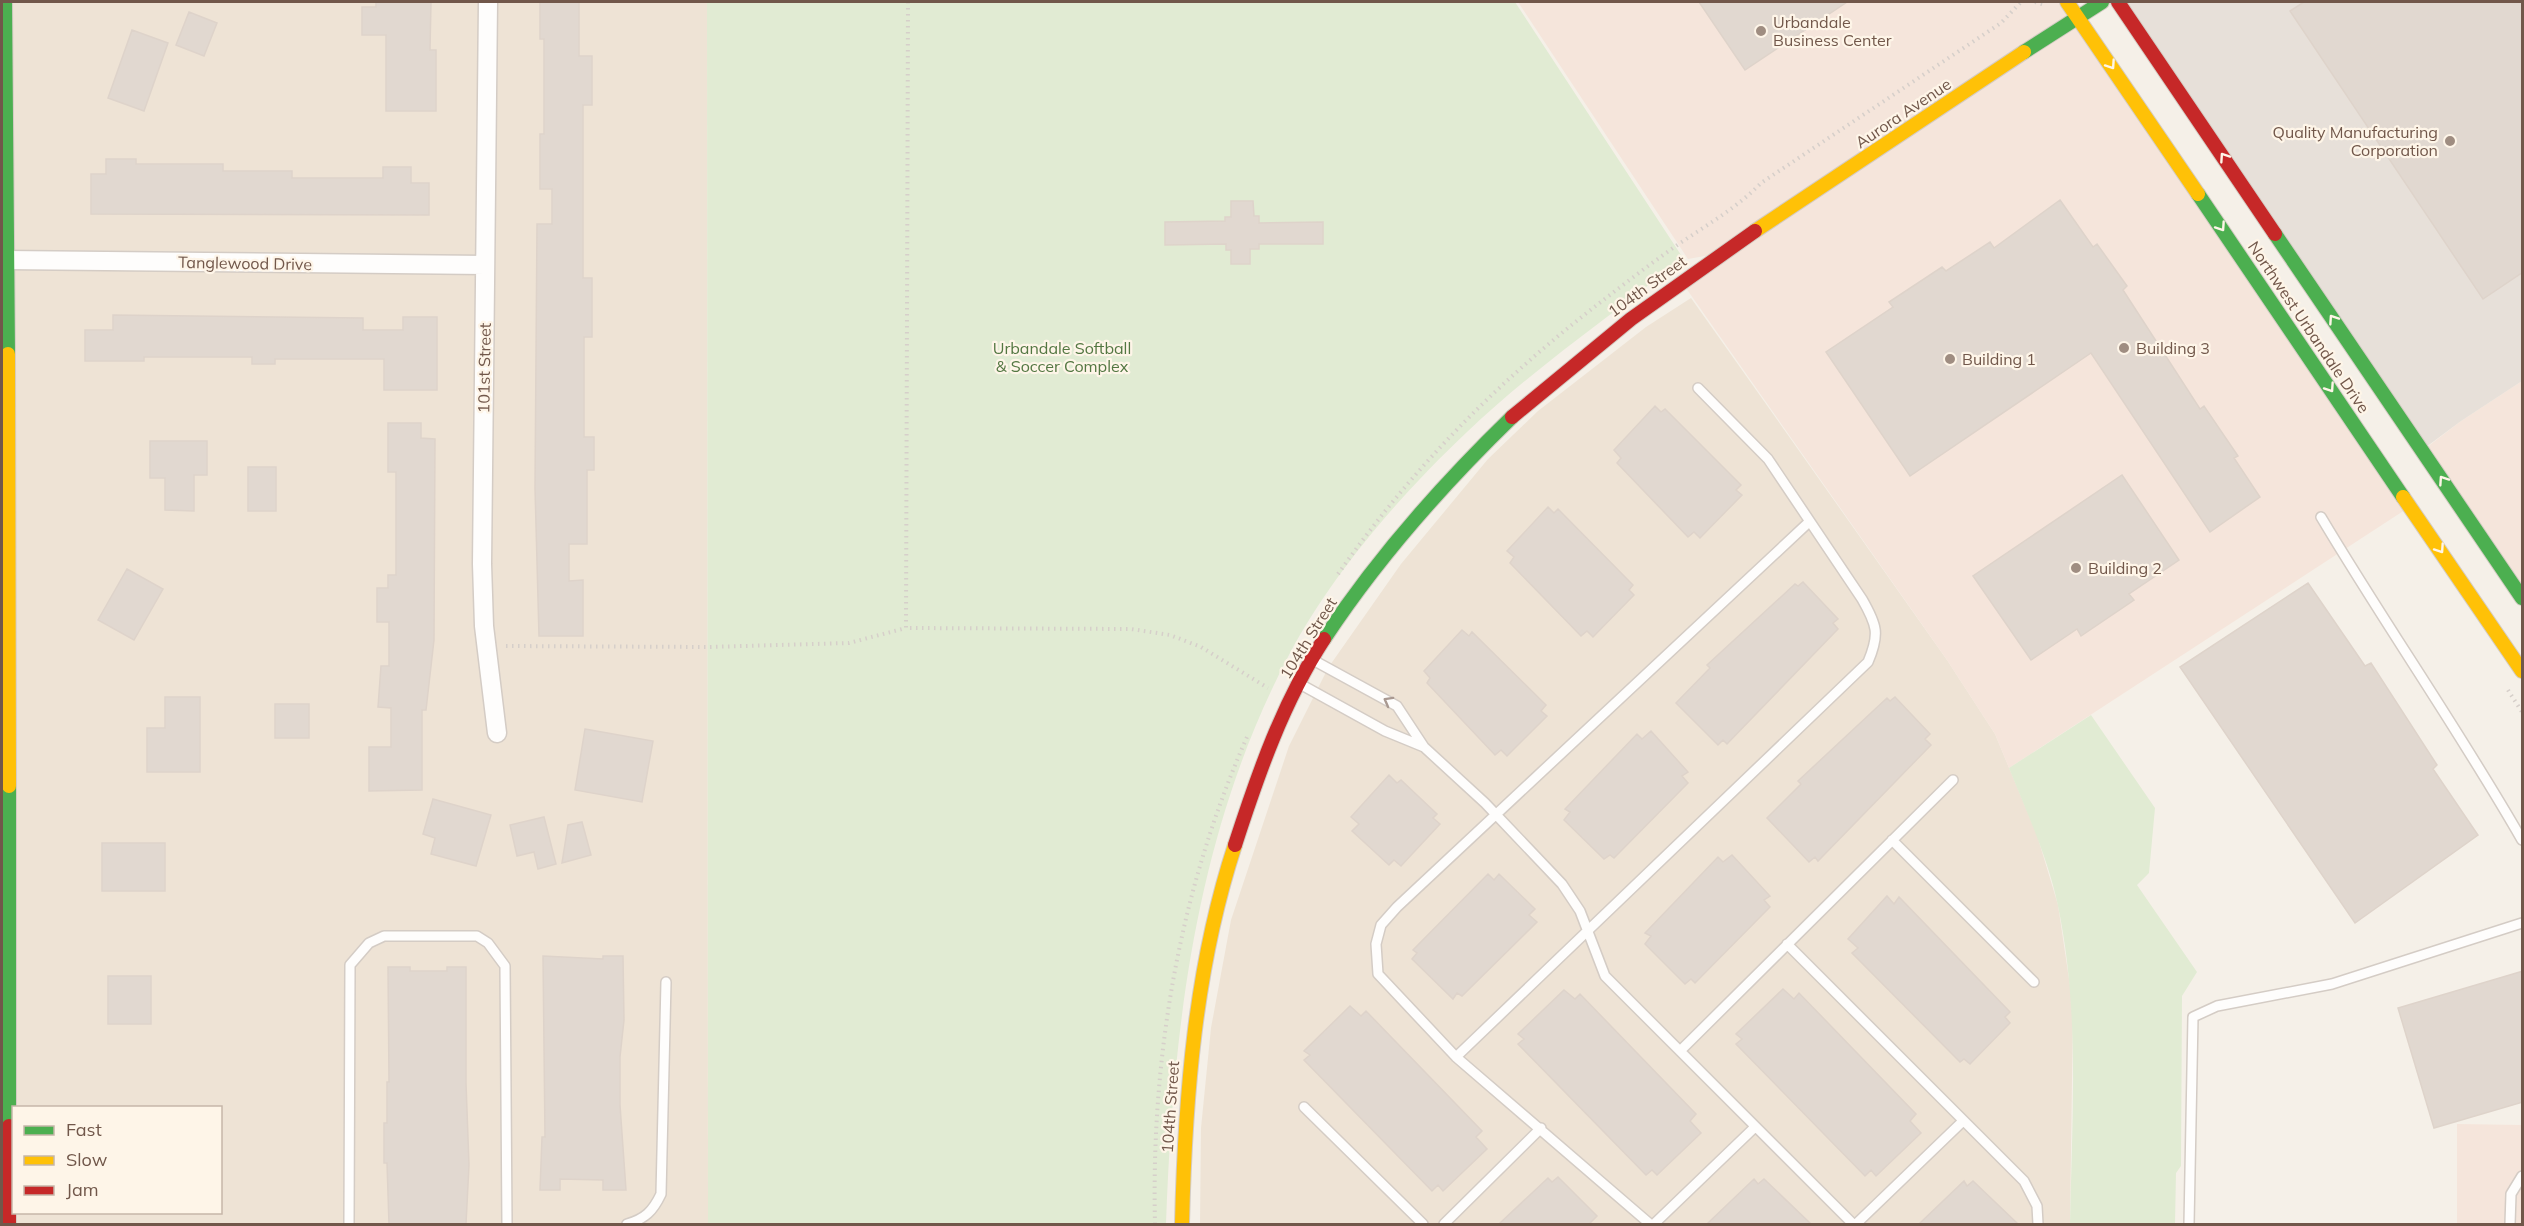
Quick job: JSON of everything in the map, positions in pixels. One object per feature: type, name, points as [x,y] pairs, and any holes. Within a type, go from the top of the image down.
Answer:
[{"type":"street","points":[[5,2],[3,69],[9,409],[5,720],[6,1219]]},
{"type":"street","name":"101st Street","points":[[488,2],[482,564],[487,646],[497,733]]},
{"type":"street","name":"Northwest Urbandale Drive","points":[[2067,2],[2523,670]]},
{"type":"street","name":"Aurora Avenue","points":[[1723,253],[2103,2]]},
{"type":"street","name":"Northwest Urbandale Drive","points":[[2118,2],[2523,598]]},
{"type":"street","name":"104th Street","points":[[1182,1224],[1188,1067],[1208,946],[1245,810],[1298,682],[1311,659],[1381,558],[1434,493],[1485,440],[1587,350],[1723,253]]},
{"type":"street","name":"Tanglewood Drive","points":[[5,260],[485,266]]},
{"type":"lane","points":[[1456,1057],[1868,662],[1876,641],[1873,619],[1768,459],[1698,388]]},
{"type":"lane","points":[[2321,517],[2382,618],[2486,777],[2523,840]]},
{"type":"lane","points":[[1755,1127],[1652,1224],[1456,1057],[1378,974],[1376,944],[1381,925],[1397,907],[1809,522]]},
{"type":"lane","points":[[1311,659],[1397,706],[1424,747],[1497,816],[1562,884],[1580,911],[1605,976],[1855,1224],[1964,1121]]},
{"type":"lane","points":[[1298,682],[1385,731],[1424,747]]},
{"type":"lane","points":[[1680,1052],[1953,780]]},
{"type":"lane","points":[[1892,840],[2034,982]]},
{"type":"lane","points":[[2189,1224],[2193,1017],[2217,1006],[2332,984],[2523,923]]},
{"type":"lane","points":[[349,1224],[350,964],[369,943],[384,936],[477,936],[488,943],[505,966],[507,1224]]},
{"type":"lane","points":[[1787,944],[2024,1181],[2037,1206],[2038,1224]]},
{"type":"lane","points":[[627,1224],[647,1216],[655,1208],[661,1194],[666,982]]},
{"type":"lane","points":[[1304,1107],[1423,1224]]},
{"type":"lane","points":[[1444,1224],[1541,1128]]},
{"type":"lane","points":[[2510,1224],[2511,1194],[2523,1176]]},
{"type":"path","points":[[906,628],[908,2]]},
{"type":"path","points":[[1593,309],[1662,256],[1745,199],[1761,183],[2001,23],[2022,2]]},
{"type":"path","points":[[487,646],[708,647],[849,643],[906,628],[1131,629],[1170,635],[1201,647],[1268,688]]},
{"type":"shaded area","points":[[2,2],[707,2],[708,1224],[2,1224]]},
{"type":"shaded area","points":[[1518,2],[2067,2],[2411,506],[2009,768],[1995,734],[1947,660],[1681,281],[1721,253],[1688,259]]},
{"type":"shaded area","points":[[2118,2],[2522,2],[2522,381],[2422,450]]},
{"type":"shaded area","points":[[1691,298],[1947,660],[1995,734],[2037,835],[2058,905],[2073,1006],[2070,1224],[1200,1224],[1201,1128],[1211,1028],[1231,920],[1289,746],[1328,668],[1401,564],[1488,459],[1538,411],[1646,327]]},
{"type":"shaded area","points":[[2522,381],[2522,598],[2422,451],[2461,421]]},
{"type":"shaded area","points":[[2457,1124],[2522,1125],[2522,1224],[2457,1224]]},
{"type":"green space","name":"Urbandale Softball & Soccer Complex","points":[[707,2],[1515,2],[1683,258],[1519,386],[1442,456],[1347,564],[1307,623],[1290,653],[1258,720],[1232,789],[1211,860],[1195,931],[1175,1077],[1166,1224],[708,1224]]},
{"type":"green space","points":[[2091,715],[2155,808],[2149,873],[2137,885],[2197,972],[2182,996],[2181,1166],[2176,1173],[2175,1224],[2070,1224],[2073,1065],[2065,945],[2049,871],[2009,768]]},
{"type":"building","points":[[376,2],[431,2],[430,50],[436,50],[436,111],[386,111],[386,35],[362,35],[362,7],[376,7]]},
{"type":"building","points":[[540,2],[579,2],[579,56],[592,56],[592,105],[583,105],[583,278],[592,278],[592,337],[584,337],[584,437],[594,437],[594,470],[587,470],[587,544],[569,544],[569,581],[583,580],[583,636],[539,636],[535,488],[537,224],[552,224],[552,189],[540,189],[540,134],[544,134],[544,39],[540,39]]},
{"type":"building","name":"Urbandale Business Center","points":[[1699,2],[1847,2],[1745,70]]},
{"type":"building","name":"Quality Manufacturing Corporation","points":[[2304,2],[2523,2],[2523,272],[2483,299],[2290,11]]},
{"type":"building","points":[[189,12],[217,23],[204,56],[176,45]]},
{"type":"building","points":[[132,30],[168,43],[144,111],[108,98]]},
{"type":"building","points":[[106,159],[136,159],[136,164],[223,164],[223,171],[292,171],[292,178],[383,178],[383,167],[411,167],[411,183],[429,183],[429,215],[91,214],[91,174],[106,174]]},
{"type":"building","points":[[2060,200],[2093,247],[2097,244],[2127,286],[2123,290],[2200,409],[2204,406],[2238,456],[2234,458],[2260,497],[2210,532],[2091,353],[1910,476],[1826,352],[1893,307],[1889,302],[1942,267],[1946,271],[1990,242],[1994,248]]},
{"type":"building","points":[[1231,201],[1253,201],[1254,216],[1259,216],[1259,223],[1323,222],[1323,244],[1259,244],[1259,249],[1250,249],[1250,264],[1231,264],[1231,250],[1226,250],[1226,244],[1165,245],[1165,222],[1225,221],[1225,217],[1231,217]]},
{"type":"building","points":[[113,315],[363,318],[363,330],[403,330],[403,317],[437,317],[437,390],[384,390],[384,359],[275,359],[275,364],[252,364],[252,357],[144,357],[144,361],[85,361],[85,330],[113,330]]},
{"type":"building","points":[[1655,406],[1661,412],[1665,409],[1741,485],[1736,490],[1742,495],[1700,538],[1694,532],[1688,537],[1617,463],[1621,458],[1614,450]]},
{"type":"building","points":[[388,423],[421,423],[421,438],[435,439],[434,640],[426,710],[422,710],[422,790],[369,791],[369,747],[391,747],[391,708],[378,707],[381,666],[389,666],[389,622],[377,622],[377,588],[388,588],[388,575],[396,575],[396,472],[388,472]]},
{"type":"building","points":[[150,441],[207,441],[207,475],[194,475],[194,511],[165,510],[165,478],[150,478]]},
{"type":"building","points":[[248,467],[276,467],[276,511],[248,511]]},
{"type":"building","name":"Building 2","points":[[2122,475],[2179,560],[2129,594],[2134,600],[2081,636],[2077,629],[2031,660],[1973,576]]},
{"type":"building","points":[[1548,507],[1554,513],[1558,509],[1633,585],[1629,590],[1634,595],[1593,637],[1587,631],[1581,636],[1510,563],[1514,557],[1507,551]]},
{"type":"building","points":[[127,569],[163,589],[134,640],[98,620]]},
{"type":"building","points":[[1803,582],[1838,619],[1833,623],[1838,629],[1727,744],[1723,740],[1718,745],[1676,703],[1710,668],[1707,665],[1795,584],[1798,586]]},
{"type":"building","points":[[2308,583],[2365,666],[2371,663],[2437,765],[2433,769],[2478,835],[2355,923],[2180,667]]},
{"type":"building","points":[[1462,630],[1469,636],[1472,632],[1546,705],[1541,711],[1547,716],[1507,756],[1501,750],[1495,755],[1427,683],[1430,678],[1424,671]]},
{"type":"building","points":[[165,697],[200,697],[200,772],[147,772],[147,728],[165,728]]},
{"type":"building","points":[[1895,697],[1930,734],[1925,739],[1931,745],[1818,861],[1815,857],[1809,862],[1767,818],[1801,784],[1798,781],[1887,698],[1890,701]]},
{"type":"building","points":[[275,704],[309,704],[309,738],[275,738]]},
{"type":"building","points":[[585,729],[653,741],[642,802],[575,790]]},
{"type":"building","points":[[1651,731],[1688,772],[1682,776],[1688,783],[1614,858],[1610,855],[1604,859],[1564,820],[1570,812],[1565,809],[1637,734],[1642,739]]},
{"type":"building","points":[[1389,775],[1397,783],[1401,780],[1437,814],[1433,818],[1440,824],[1401,866],[1394,860],[1389,865],[1352,831],[1359,824],[1351,817]]},
{"type":"building","points":[[433,799],[491,815],[476,866],[431,854],[435,838],[423,834]]},
{"type":"building","points":[[544,817],[556,864],[538,869],[534,852],[517,856],[510,825]]},
{"type":"building","points":[[582,822],[591,855],[562,863],[568,825]]},
{"type":"building","points":[[102,843],[165,843],[165,891],[102,891]]},
{"type":"building","points":[[1732,855],[1770,896],[1764,900],[1770,907],[1695,983],[1691,979],[1685,984],[1645,944],[1651,936],[1645,933],[1718,857],[1723,862]]},
{"type":"building","points":[[1488,874],[1494,880],[1499,874],[1535,909],[1529,915],[1537,922],[1462,996],[1457,993],[1453,999],[1412,959],[1417,953],[1413,950]]},
{"type":"building","points":[[1887,896],[1894,904],[1899,897],[2010,1012],[2005,1017],[2010,1023],[1970,1064],[1964,1059],[1960,1062],[1852,953],[1858,948],[1848,939]]},
{"type":"building","points":[[543,956],[603,959],[603,956],[623,956],[624,1020],[620,1057],[620,1105],[626,1190],[603,1190],[603,1180],[560,1179],[560,1190],[540,1190],[542,1137],[545,1137]]},
{"type":"building","points":[[388,967],[410,967],[410,971],[447,971],[447,967],[466,967],[469,1165],[466,1224],[389,1224],[387,1163],[384,1163],[384,1123],[387,1123],[387,1082],[389,1082]]},
{"type":"building","points":[[2523,971],[2523,1102],[2434,1128],[2398,1008]]},
{"type":"building","points":[[108,976],[151,976],[151,1024],[108,1024]]},
{"type":"building","points":[[1783,989],[1794,999],[1799,993],[1916,1114],[1910,1121],[1921,1133],[1876,1176],[1871,1170],[1865,1176],[1736,1044],[1742,1039],[1736,1034]]},
{"type":"building","points":[[1564,990],[1575,999],[1580,994],[1696,1114],[1690,1121],[1701,1133],[1657,1175],[1652,1170],[1646,1175],[1518,1044],[1524,1039],[1518,1034]]},
{"type":"building","points":[[1350,1006],[1361,1016],[1366,1011],[1482,1131],[1476,1137],[1487,1149],[1443,1191],[1438,1185],[1432,1191],[1304,1060],[1310,1055],[1304,1051]]},
{"type":"building","points":[[1558,1177],[1597,1216],[1589,1224],[1499,1224],[1548,1178],[1552,1182]]},
{"type":"building","points":[[1754,1179],[1758,1184],[1764,1179],[1811,1224],[1707,1224]]},
{"type":"building","points":[[1964,1181],[1967,1186],[1973,1181],[2018,1224],[1919,1224]]},
{"type":"traffic: fast","points":[[5,2],[8,354]]},
{"type":"traffic: fast","points":[[2024,52],[2102,2]]},
{"type":"traffic: fast","points":[[2198,194],[2403,497]]},
{"type":"traffic: fast","points":[[2275,234],[2522,598]]},
{"type":"traffic: fast","points":[[1324,639],[1366,579],[1412,523],[1512,417]]},
{"type":"traffic: fast","points":[[9,786],[9,1126]]},
{"type":"traffic: slow","points":[[2067,2],[2198,194]]},
{"type":"traffic: slow","points":[[1755,231],[2024,52]]},
{"type":"traffic: slow","points":[[8,354],[9,786]]},
{"type":"traffic: slow","points":[[2403,497],[2522,671]]},
{"type":"traffic: slow","points":[[1182,1224],[1186,1128],[1201,985],[1221,891],[1235,845]]},
{"type":"traffic: jam","points":[[2118,2],[2275,234]]},
{"type":"traffic: jam","points":[[1512,417],[1631,319],[1755,231]]},
{"type":"traffic: jam","points":[[1235,845],[1262,765],[1284,713],[1324,639]]},
{"type":"traffic: jam","points":[[9,1126],[9,1224]]},
{"type":"place","name":"Urbandale Business Center","points":[[1761,31]]},
{"type":"place","name":"Quality Manufacturing Corporation","points":[[2450,141]]},
{"type":"place","name":"Building 3","points":[[2124,348]]},
{"type":"place","name":"Building 1","points":[[1950,359]]},
{"type":"place","name":"Building 2","points":[[2076,568]]}]
